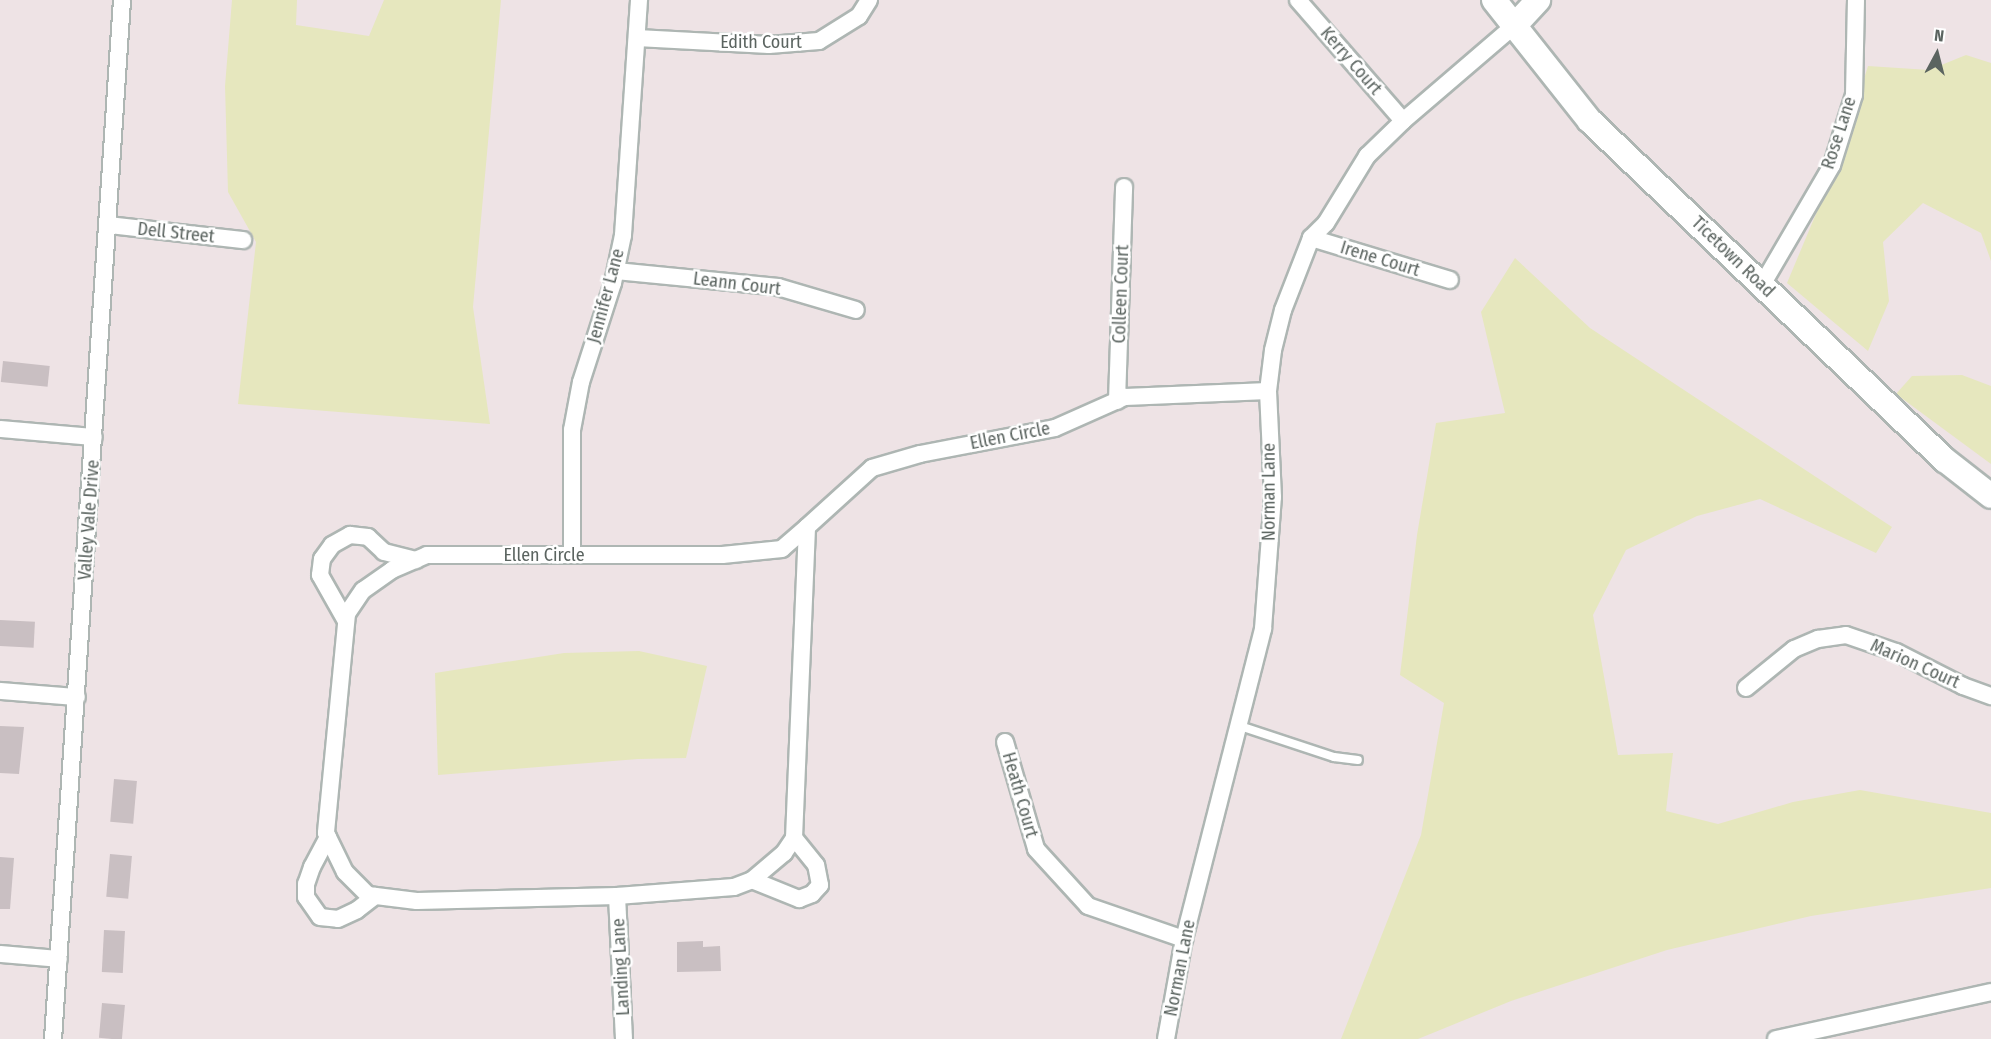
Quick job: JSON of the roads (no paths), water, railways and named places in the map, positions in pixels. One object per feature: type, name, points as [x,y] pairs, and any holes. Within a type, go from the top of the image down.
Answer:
[{"type":"street","name":"Valley Vale Drive","points":[[53,1039],[109,225],[122,0]]},
{"type":"street","name":"Jennifer Lane","points":[[572,555],[572,430],[581,382],[616,270],[626,197],[639,0]]},
{"type":"street","name":"Edith Court","points":[[637,38],[769,45],[819,41],[859,16],[869,0]]},
{"type":"street","name":"Kerry Court","points":[[1298,0],[1403,121]]},
{"type":"street","name":"Ticetown Road","points":[[1494,0],[1590,121],[1945,460],[1991,496]]},
{"type":"street","points":[[1515,26],[1538,0]]},
{"type":"street","name":"Rose Lane","points":[[1762,285],[1832,165],[1854,95],[1856,0]]},
{"type":"street","name":"Norman Lane","points":[[1166,1039],[1184,939],[1236,725],[1263,629],[1273,497],[1268,391],[1273,350],[1283,309],[1311,238],[1326,224],[1367,156],[1403,121],[1515,26]]},
{"type":"street","name":"Colleen Court","points":[[1117,401],[1124,187]]},
{"type":"street","name":"Dell Street","points":[[109,225],[243,240]]},
{"type":"street","name":"Irene Court","points":[[1311,238],[1450,280]]},
{"type":"street","name":"Leann Court","points":[[616,270],[778,287],[856,310]]},
{"type":"street","name":"Ellen Circle","points":[[375,896],[357,910],[338,919],[320,917],[306,897],[306,884],[328,837],[347,614],[363,590],[392,570],[428,555],[722,555],[782,549],[872,468],[954,447],[1055,428],[1125,397],[1268,391]]},
{"type":"street","points":[[0,429],[94,437]]},
{"type":"street","points":[[328,837],[345,872],[368,895],[417,901],[617,896],[734,887],[752,880],[784,853],[794,838],[807,527]]},
{"type":"street","name":"Ellen Circle","points":[[346,621],[320,575],[322,559],[332,545],[350,535],[368,537],[384,552],[416,560]]},
{"type":"street","name":"Marion Court","points":[[1746,688],[1794,649],[1818,639],[1846,635],[1896,652],[1962,686],[1991,696]]},
{"type":"street","points":[[0,691],[77,697]]},
{"type":"street","name":"Heath Court","points":[[1005,742],[1036,849],[1088,906],[1184,939]]},
{"type":"street","points":[[752,880],[799,899],[812,894],[820,885],[816,865],[794,838]]},
{"type":"street","name":"Landing Lane","points":[[617,896],[624,1039]]},
{"type":"street","points":[[0,954],[59,959]]},
{"type":"street","points":[[1776,1039],[1825,1034],[1991,992]]},
{"type":"lane","points":[[1236,725],[1334,757],[1358,760]]}]
